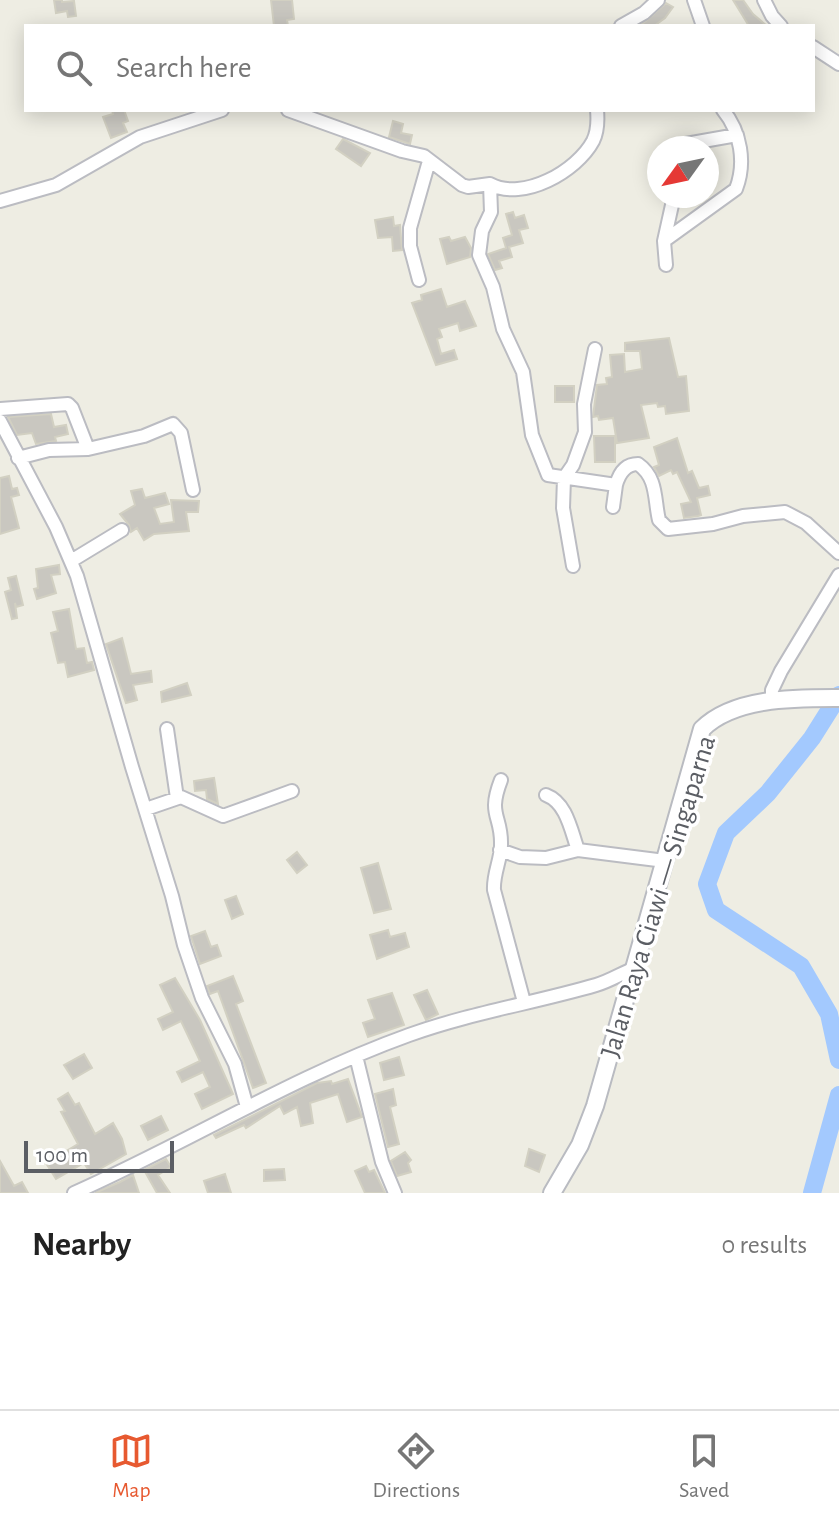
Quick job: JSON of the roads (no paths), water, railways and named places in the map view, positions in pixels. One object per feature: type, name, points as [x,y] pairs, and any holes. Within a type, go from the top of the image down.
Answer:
[{"type":"main road","name":"Jalan Raya Ciawi — Singaparna","points":[[552,1193],[580,1145],[595,1106],[702,729],[724,713],[772,702],[839,698]]},
{"type":"street","points":[[625,24],[644,13],[658,0]]},
{"type":"street","points":[[694,0],[702,24]]},
{"type":"street","points":[[764,0],[779,24]]},
{"type":"street","points":[[815,48],[839,64]]},
{"type":"street","points":[[0,201],[33,194],[64,181],[140,137],[216,112]]},
{"type":"street","points":[[293,112],[395,149],[417,153],[462,185],[490,184],[507,190],[526,189],[543,183],[584,153],[594,139],[597,112]]},
{"type":"street","points":[[664,241],[736,189],[741,149],[733,123],[725,112]]},
{"type":"street","points":[[719,138],[737,135]]},
{"type":"street","points":[[419,280],[410,246],[410,228],[429,161]]},
{"type":"street","points":[[490,184],[491,212],[482,231],[479,255],[493,287],[503,329],[523,372],[532,435],[543,468],[548,475],[616,485]]},
{"type":"street","points":[[666,265],[664,241],[671,208]]},
{"type":"street","points":[[573,566],[563,508],[564,478],[573,465],[585,432],[584,404],[595,349]]},
{"type":"street","points":[[0,409],[68,404],[88,449]]},
{"type":"street","points":[[0,421],[71,561],[98,642],[188,958],[202,998],[235,1064],[247,1107]]},
{"type":"street","points":[[18,458],[58,449],[88,449],[144,436],[173,424],[181,433],[193,490]]},
{"type":"street","points":[[613,507],[619,475],[633,464],[642,466],[654,485],[659,520],[668,529],[785,512],[806,523],[839,553]]},
{"type":"street","points":[[71,561],[122,530]]},
{"type":"street","points":[[772,702],[772,690],[781,671],[839,575]]},
{"type":"street","points":[[167,729],[177,798]]},
{"type":"street","points":[[501,780],[493,810],[501,840],[494,890],[524,1002]]},
{"type":"street","points":[[146,809],[186,798],[223,816],[292,791]]},
{"type":"street","points":[[546,795],[556,801],[567,817],[578,850]]},
{"type":"street","points":[[500,850],[520,857],[546,858],[578,850],[665,861]]},
{"type":"street","points":[[74,1193],[356,1056],[411,1034],[600,984],[635,968]]},
{"type":"street","points":[[356,1056],[382,1162],[395,1193]]},
{"type":"waterway","points":[[839,695],[812,738],[768,793],[726,833],[707,884],[716,910],[801,966],[829,1014],[839,1060]]},
{"type":"waterway","points":[[812,1193],[839,1095]]}]
